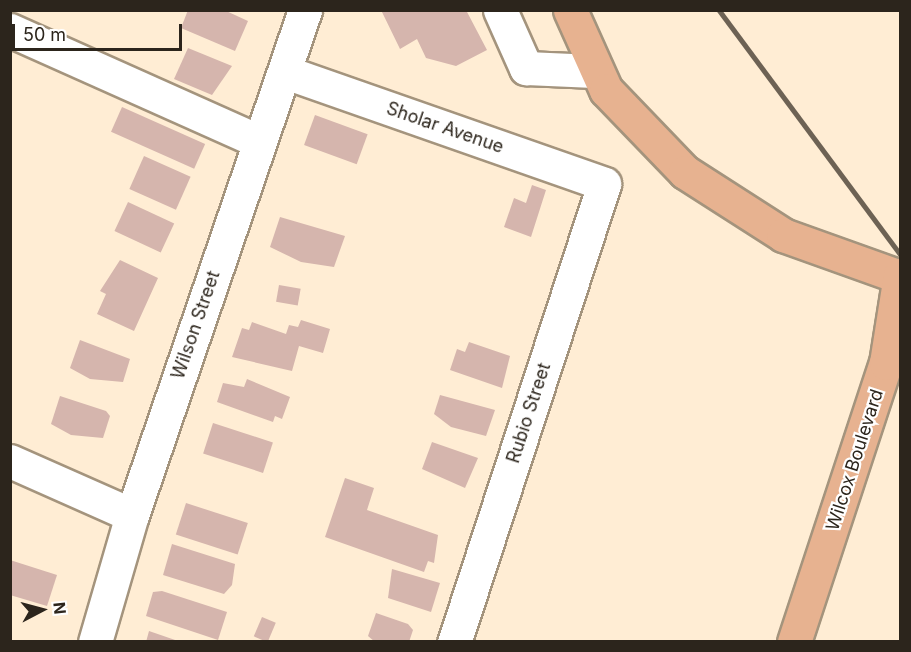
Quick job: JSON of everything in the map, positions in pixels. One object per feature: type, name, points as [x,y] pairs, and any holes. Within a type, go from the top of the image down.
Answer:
[{"type":"main road","points":[[570,10],[594,71],[636,125],[712,192],[783,236],[900,276]]},
{"type":"main road","name":"Wilcox Boulevard","points":[[794,642],[886,363],[900,276]]},
{"type":"street","name":"Wilson Street","points":[[95,642],[132,515],[258,141],[285,72],[304,10]]},
{"type":"street","points":[[500,10],[526,68],[594,71]]},
{"type":"street","points":[[10,30],[258,141]]},
{"type":"street","name":"Sholar Avenue","points":[[285,72],[604,184]]},
{"type":"street","name":"Rubio Street","points":[[454,642],[604,184]]},
{"type":"street","points":[[10,461],[132,515]]},
{"type":"building","points":[[188,10],[224,10],[248,21],[235,51],[181,28]]},
{"type":"building","points":[[381,10],[466,10],[487,50],[456,66],[426,58],[417,39],[400,49]]},
{"type":"building","points":[[188,48],[232,66],[212,95],[174,79]]},
{"type":"building","points":[[122,107],[205,144],[194,169],[111,132]]},
{"type":"building","points":[[315,115],[368,134],[357,164],[304,145]]},
{"type":"building","points":[[144,156],[191,177],[176,210],[129,189]]},
{"type":"building","points":[[532,185],[546,190],[531,237],[504,227],[514,198],[526,203]]},
{"type":"building","points":[[128,202],[174,224],[161,253],[114,231]]},
{"type":"building","points":[[280,217],[345,236],[334,267],[301,262],[270,247]]},
{"type":"building","points":[[120,260],[158,278],[134,331],[97,314],[106,294],[100,291]]},
{"type":"building","points":[[279,285],[301,289],[298,306],[276,302]]},
{"type":"building","points":[[301,320],[330,329],[323,353],[299,346],[292,371],[232,357],[242,328],[249,330],[252,322],[286,334],[289,325],[298,327]]},
{"type":"building","points":[[80,340],[130,359],[123,382],[90,379],[70,368]]},
{"type":"building","points":[[469,342],[510,356],[502,388],[450,370],[457,349],[465,352]]},
{"type":"building","points":[[247,379],[290,397],[282,419],[275,416],[273,422],[217,402],[223,383],[244,387]]},
{"type":"building","points":[[440,395],[495,410],[486,436],[451,427],[434,414]]},
{"type":"building","points":[[60,396],[106,411],[110,416],[103,438],[71,435],[51,424]]},
{"type":"building","points":[[213,423],[273,442],[263,473],[203,453]]},
{"type":"building","points":[[432,442],[478,458],[465,488],[422,469]]},
{"type":"building","points":[[345,478],[374,488],[367,510],[438,535],[434,563],[428,561],[424,572],[325,537]]},
{"type":"building","points":[[186,503],[248,523],[238,554],[176,534]]},
{"type":"building","points":[[172,544],[235,564],[232,585],[224,594],[163,575]]},
{"type":"building","points":[[10,560],[57,575],[47,606],[10,595]]},
{"type":"building","points":[[392,569],[440,583],[431,612],[388,598]]},
{"type":"building","points":[[162,591],[227,612],[218,640],[146,616],[153,592]]},
{"type":"building","points":[[376,613],[408,624],[413,630],[409,642],[375,642],[368,636]]},
{"type":"building","points":[[262,617],[276,623],[268,642],[254,636]]},
{"type":"building","points":[[149,631],[178,641],[178,642],[146,642]]},
{"type":"railway","points":[[719,10],[900,254]]}]
